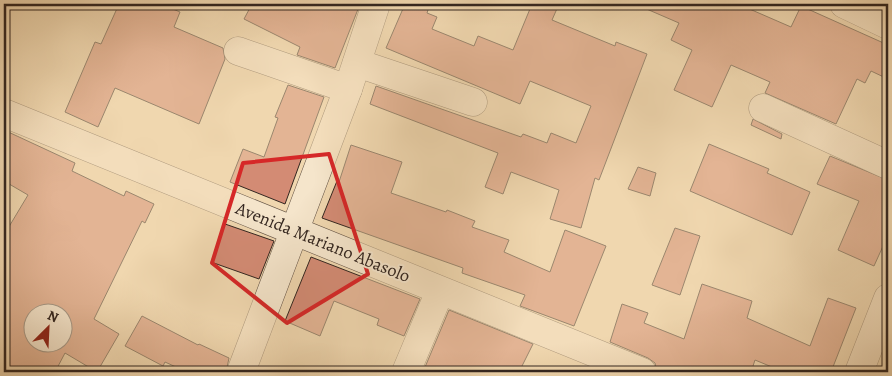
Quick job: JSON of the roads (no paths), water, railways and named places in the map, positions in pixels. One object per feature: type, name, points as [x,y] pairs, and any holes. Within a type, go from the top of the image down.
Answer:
[{"type":"street","points":[[242,372],[348,88],[376,4]]},
{"type":"street","points":[[844,4],[888,25]]},
{"type":"street","points":[[238,51],[348,88]]},
{"type":"street","points":[[357,63],[473,102]]},
{"type":"street","points":[[763,108],[888,165]]},
{"type":"street","name":"Avenida Mariano Abasolo","points":[[4,113],[440,290],[593,363],[642,372]]},
{"type":"street","points":[[406,372],[440,290]]},
{"type":"street","points":[[859,372],[888,298]]}]
